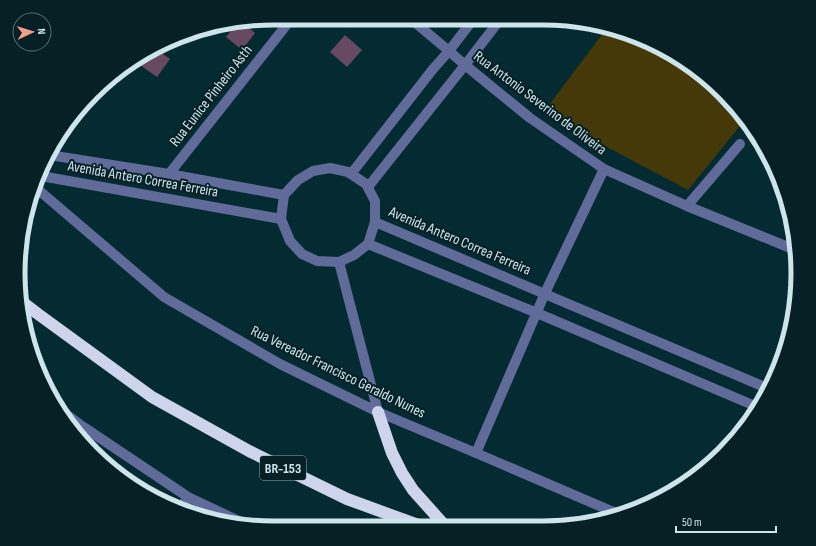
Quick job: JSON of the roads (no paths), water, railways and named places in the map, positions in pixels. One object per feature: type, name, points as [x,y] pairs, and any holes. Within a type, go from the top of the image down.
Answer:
[{"type":"highway","name":"BR-153","points":[[27,305],[152,397],[249,452],[347,499],[407,521]]},
{"type":"highway","points":[[378,412],[392,453],[402,473],[413,490],[441,521]]},
{"type":"street","name":"Rua Eunice Pinheiro Asth","points":[[169,174],[286,25]]},
{"type":"street","name":"Rua Antonio Severino de Oliveira","points":[[418,25],[530,118],[604,169],[687,206],[789,248]]},
{"type":"street","points":[[351,174],[469,25]]},
{"type":"street","points":[[375,222],[368,244],[354,256],[339,262],[317,261],[302,254],[290,241],[281,219],[284,195],[298,180],[313,171],[330,168],[348,172],[368,187],[496,25]]},
{"type":"street","points":[[687,206],[740,144]]},
{"type":"street","name":"Avenida Antero Correa Ferreira","points":[[55,156],[169,174],[284,195]]},
{"type":"street","points":[[476,453],[545,294],[604,169]]},
{"type":"street","name":"Avenida Antero Correa Ferreira","points":[[44,178],[281,219]]},
{"type":"street","name":"Avenida Antero Correa Ferreira","points":[[368,187],[375,201],[375,222],[763,386]]},
{"type":"street","name":"Rua Vereador Francisco Geraldo Nunes","points":[[39,190],[164,297],[280,364],[378,412],[612,511]]},
{"type":"street","points":[[368,244],[753,405]]},
{"type":"street","points":[[339,262],[378,412]]},
{"type":"street","points":[[72,419],[188,497],[230,517]]},
{"type":"street","points":[[183,504],[188,497]]}]
